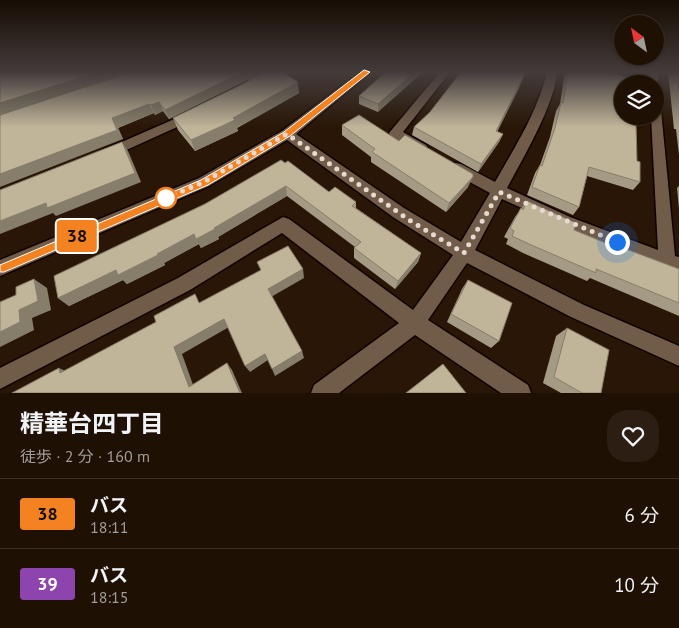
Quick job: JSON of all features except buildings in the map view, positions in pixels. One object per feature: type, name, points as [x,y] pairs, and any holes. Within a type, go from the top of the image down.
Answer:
[{"type":"street","points":[[0,268],[204,182],[287,134],[343,90]]},
{"type":"street","points":[[430,90],[395,134],[430,153]]},
{"type":"street","points":[[322,393],[415,323],[464,253],[499,192],[528,135],[548,90]]},
{"type":"street","points":[[90,160],[202,111]]},
{"type":"street","points":[[447,163],[499,192],[566,222],[673,264],[658,125]]},
{"type":"street","points":[[287,134],[412,222],[464,253],[600,323],[679,356]]},
{"type":"street","points":[[0,379],[184,284],[284,224],[415,323],[520,393]]},
{"type":"bus line","name":"38","points":[[0,268],[204,182],[287,134],[344,90]]},
{"type":"route","points":[[166,198],[204,182],[287,134],[412,222],[464,253],[499,192],[617,242]]}]
